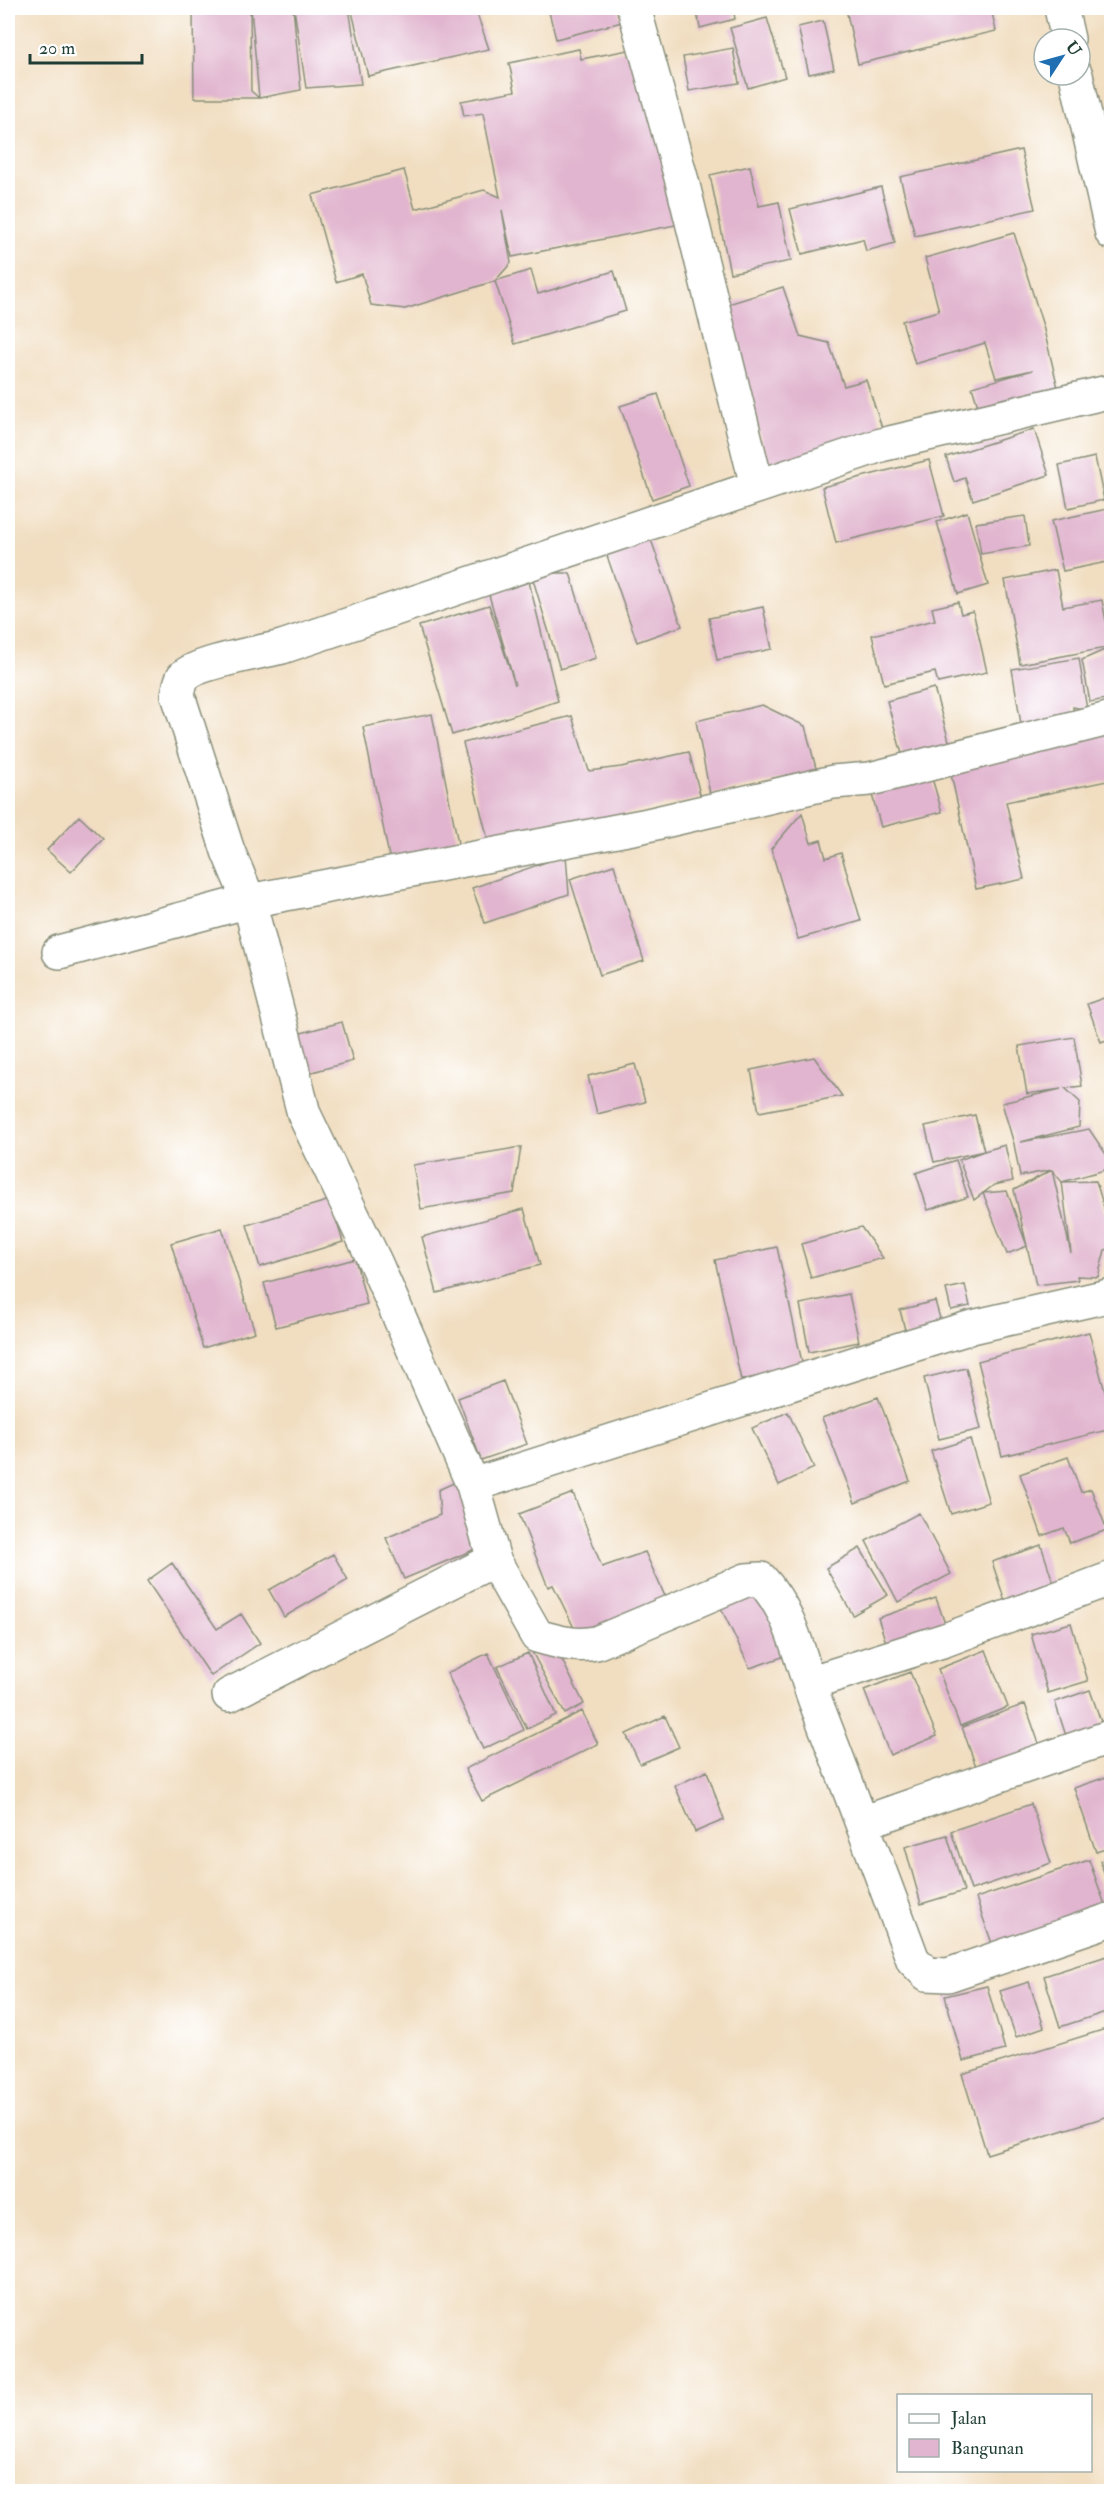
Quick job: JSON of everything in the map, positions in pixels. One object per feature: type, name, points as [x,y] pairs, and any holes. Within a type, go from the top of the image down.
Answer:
[{"type":"street","points":[[634,8],[681,182],[757,486]]},
{"type":"street","points":[[1061,8],[1065,27]]},
{"type":"street","points":[[1079,87],[1112,233]]},
{"type":"street","points":[[1112,391],[882,445],[282,647],[219,662],[183,677],[178,695],[228,851],[249,901],[304,1114],[376,1264],[473,1485],[494,1560],[537,1636],[564,1644],[583,1646],[596,1643],[746,1580],[760,1579],[771,1590],[793,1629],[809,1683],[913,1960],[927,1974],[948,1976],[1112,1919]]},
{"type":"street","points":[[59,952],[249,901],[643,826],[833,782],[870,779],[1112,718]]},
{"type":"street","points":[[473,1485],[972,1327],[1112,1295]]},
{"type":"street","points":[[229,1695],[494,1560]]},
{"type":"street","points":[[809,1683],[945,1640],[1112,1578]]},
{"type":"street","points":[[862,1823],[1112,1736]]},
{"type":"building","points":[[193,8],[250,8],[251,91],[259,98],[194,98]]},
{"type":"building","points":[[251,8],[293,8],[301,90],[259,98]]},
{"type":"building","points":[[294,8],[349,8],[361,84],[306,88]]},
{"type":"building","points":[[351,8],[475,8],[489,49],[368,76]]},
{"type":"building","points":[[548,8],[618,8],[622,22],[556,39]]},
{"type":"building","points":[[696,8],[733,8],[735,19],[700,28]]},
{"type":"building","points":[[991,8],[996,31],[858,64],[846,9]]},
{"type":"building","points":[[767,18],[785,77],[748,88],[730,28]]},
{"type":"building","points":[[823,21],[834,69],[809,74],[798,27]]},
{"type":"building","points":[[644,47],[681,224],[512,257],[502,210],[511,263],[495,281],[405,309],[371,305],[362,274],[336,282],[312,195],[404,170],[415,209],[484,190],[500,197],[483,113],[464,116],[461,101],[515,91],[509,63],[579,49],[581,59]]},
{"type":"building","points":[[733,48],[739,83],[689,91],[683,57]]},
{"type":"building","points":[[1021,150],[1035,209],[915,236],[900,177]]},
{"type":"building","points":[[750,166],[759,206],[779,202],[791,261],[730,273],[710,175]]},
{"type":"building","points":[[881,187],[895,243],[866,251],[863,239],[802,254],[790,209]]},
{"type":"building","points":[[1014,233],[1043,326],[1059,392],[980,413],[972,387],[1033,370],[996,378],[985,343],[915,364],[902,321],[939,311],[925,258]]},
{"type":"building","points":[[531,270],[538,294],[614,271],[626,311],[515,344],[495,281]]},
{"type":"building","points":[[783,287],[800,336],[829,343],[844,386],[866,380],[885,437],[770,473],[725,305]]},
{"type":"building","points":[[658,394],[689,486],[652,499],[620,406]]},
{"type":"building","points":[[1034,429],[1049,475],[973,500],[965,478],[954,482],[946,457]]},
{"type":"building","points":[[1095,457],[1104,500],[1068,508],[1059,465]]},
{"type":"building","points":[[929,460],[944,516],[836,543],[822,487]]},
{"type":"building","points":[[1112,508],[1112,561],[1063,571],[1051,521]]},
{"type":"building","points":[[967,512],[988,585],[958,594],[937,522]]},
{"type":"building","points":[[1025,516],[1029,546],[981,554],[976,523]]},
{"type":"building","points":[[650,537],[682,626],[637,642],[606,553]]},
{"type":"building","points":[[1056,570],[1063,607],[1102,600],[1111,647],[1020,664],[1005,580]]},
{"type":"building","points":[[527,573],[558,701],[452,735],[419,626],[489,605],[515,685],[487,588]]},
{"type":"building","points":[[531,573],[570,573],[596,658],[560,669]]},
{"type":"building","points":[[958,602],[961,614],[973,611],[987,672],[938,683],[935,672],[884,684],[872,635],[935,620],[932,608]]},
{"type":"building","points":[[763,607],[772,649],[717,660],[709,618]]},
{"type":"building","points":[[1111,647],[1112,698],[1090,702],[1082,660]]},
{"type":"building","points":[[1079,658],[1087,710],[1073,707],[1075,722],[1022,730],[1012,669]]},
{"type":"building","points":[[934,688],[953,755],[906,768],[887,701]]},
{"type":"building","points":[[762,705],[805,726],[817,772],[710,794],[696,721]]},
{"type":"building","points":[[432,714],[460,853],[391,866],[363,727]]},
{"type":"building","points":[[572,716],[589,771],[621,767],[689,752],[701,798],[489,843],[463,743]]},
{"type":"building","points":[[1112,732],[1112,780],[1006,802],[1024,879],[976,889],[949,765]]},
{"type":"building","points":[[929,768],[942,812],[881,827],[869,784]]},
{"type":"building","points":[[802,813],[811,843],[821,840],[826,858],[841,853],[861,921],[798,939],[771,849]]},
{"type":"building","points":[[79,816],[103,839],[71,872],[47,850]]},
{"type":"building","points":[[566,855],[569,894],[485,923],[472,888]]},
{"type":"building","points":[[614,865],[644,961],[600,975],[570,879]]},
{"type":"building","points":[[1112,995],[1112,1038],[1101,1042],[1087,1004]]},
{"type":"building","points":[[342,1022],[353,1061],[301,1075],[290,1036]]},
{"type":"building","points":[[1074,1037],[1082,1086],[1065,1088],[1080,1102],[1079,1127],[1021,1142],[1089,1129],[1112,1163],[1112,1168],[1062,1182],[1052,1170],[1020,1176],[1014,1144],[1002,1103],[1061,1089],[1027,1094],[1019,1046]]},
{"type":"building","points":[[814,1057],[842,1096],[759,1112],[751,1070]]},
{"type":"building","points":[[635,1064],[645,1102],[597,1114],[588,1076]]},
{"type":"building","points":[[975,1115],[984,1151],[934,1162],[925,1126]]},
{"type":"building","points":[[1005,1145],[1013,1181],[994,1185],[974,1200],[959,1160]]},
{"type":"building","points":[[521,1147],[514,1193],[421,1209],[413,1165]]},
{"type":"building","points":[[956,1160],[968,1197],[928,1210],[916,1173]]},
{"type":"building","points":[[1052,1170],[1071,1253],[1062,1182],[1096,1181],[1112,1234],[1112,1248],[1105,1250],[1098,1277],[1077,1276],[1078,1280],[1036,1285],[1014,1190]]},
{"type":"building","points":[[1112,1185],[1112,1212],[1111,1212],[1104,1186]]},
{"type":"building","points":[[1007,1191],[1027,1246],[1007,1254],[983,1193]]},
{"type":"building","points":[[330,1200],[343,1242],[260,1267],[247,1225]]},
{"type":"building","points":[[524,1209],[540,1265],[437,1293],[422,1237]]},
{"type":"building","points":[[861,1227],[883,1258],[811,1278],[801,1244]]},
{"type":"building","points":[[222,1228],[255,1332],[203,1348],[171,1243]]},
{"type":"building","points":[[777,1247],[803,1367],[741,1380],[715,1260]]},
{"type":"building","points":[[355,1259],[367,1304],[276,1327],[264,1283]]},
{"type":"building","points":[[965,1285],[970,1306],[951,1310],[946,1289]]},
{"type":"building","points":[[849,1294],[859,1342],[809,1352],[800,1304]]},
{"type":"building","points":[[935,1301],[943,1329],[907,1338],[900,1310]]},
{"type":"building","points":[[1089,1332],[1112,1418],[1112,1429],[1002,1456],[978,1361]]},
{"type":"building","points":[[966,1368],[981,1429],[939,1439],[924,1378]]},
{"type":"building","points":[[503,1381],[527,1444],[481,1460],[458,1398]]},
{"type":"building","points":[[878,1397],[910,1481],[855,1503],[822,1418]]},
{"type":"building","points":[[788,1412],[814,1468],[779,1485],[752,1428]]},
{"type":"building","points":[[970,1439],[989,1502],[951,1514],[931,1451]]},
{"type":"building","points":[[1068,1457],[1081,1492],[1091,1489],[1107,1530],[1070,1543],[1064,1528],[1042,1536],[1020,1474]]},
{"type":"building","points":[[458,1481],[485,1545],[404,1579],[386,1538],[440,1515],[438,1490]]},
{"type":"building","points":[[573,1493],[602,1567],[645,1552],[668,1603],[582,1644],[553,1585],[548,1587],[519,1514]]},
{"type":"building","points":[[919,1513],[951,1574],[898,1602],[866,1541]]},
{"type":"building","points":[[1041,1545],[1056,1591],[1007,1607],[992,1562]]},
{"type":"building","points":[[860,1548],[888,1595],[853,1615],[826,1568]]},
{"type":"building","points":[[333,1554],[348,1580],[284,1617],[269,1590]]},
{"type":"building","points":[[172,1563],[217,1629],[241,1614],[260,1643],[211,1676],[147,1581]]},
{"type":"building","points":[[770,1594],[797,1652],[750,1668],[720,1606],[739,1595]]},
{"type":"building","points":[[936,1598],[950,1638],[891,1658],[878,1618]]},
{"type":"building","points":[[1071,1623],[1088,1681],[1048,1693],[1031,1634]]},
{"type":"building","points":[[554,1644],[584,1704],[565,1714],[530,1648]]},
{"type":"building","points":[[986,1650],[1008,1707],[960,1726],[938,1669]]},
{"type":"building","points":[[488,1653],[524,1730],[483,1749],[447,1673]]},
{"type":"building","points":[[528,1653],[556,1715],[527,1729],[497,1667]]},
{"type":"building","points":[[910,1672],[937,1736],[890,1755],[864,1690]]},
{"type":"building","points":[[1090,1690],[1106,1736],[1070,1748],[1055,1702]]},
{"type":"building","points":[[1025,1704],[1043,1755],[980,1778],[962,1727]]},
{"type":"building","points":[[582,1711],[598,1744],[482,1801],[465,1769]]},
{"type":"building","points":[[665,1716],[679,1747],[640,1764],[626,1734]]},
{"type":"building","points":[[707,1771],[724,1820],[695,1832],[675,1786]]},
{"type":"building","points":[[1112,1775],[1112,1847],[1096,1852],[1074,1788]]},
{"type":"building","points":[[1031,1804],[1051,1863],[971,1890],[951,1831]]},
{"type":"building","points":[[947,1835],[964,1891],[921,1904],[905,1847]]},
{"type":"building","points":[[1112,1857],[1112,1893],[1111,1893],[1100,1861]]},
{"type":"building","points":[[1089,1860],[1108,1913],[995,1952],[976,1898]]},
{"type":"building","points":[[1107,1956],[1112,1970],[1112,2010],[1060,2027],[1044,1976]]},
{"type":"building","points":[[1029,1982],[1044,2027],[1016,2037],[1000,1991]]},
{"type":"building","points":[[987,1986],[1005,2050],[963,2061],[945,1996]]},
{"type":"building","points":[[1112,2027],[1112,2115],[987,2154],[962,2074]]}]
